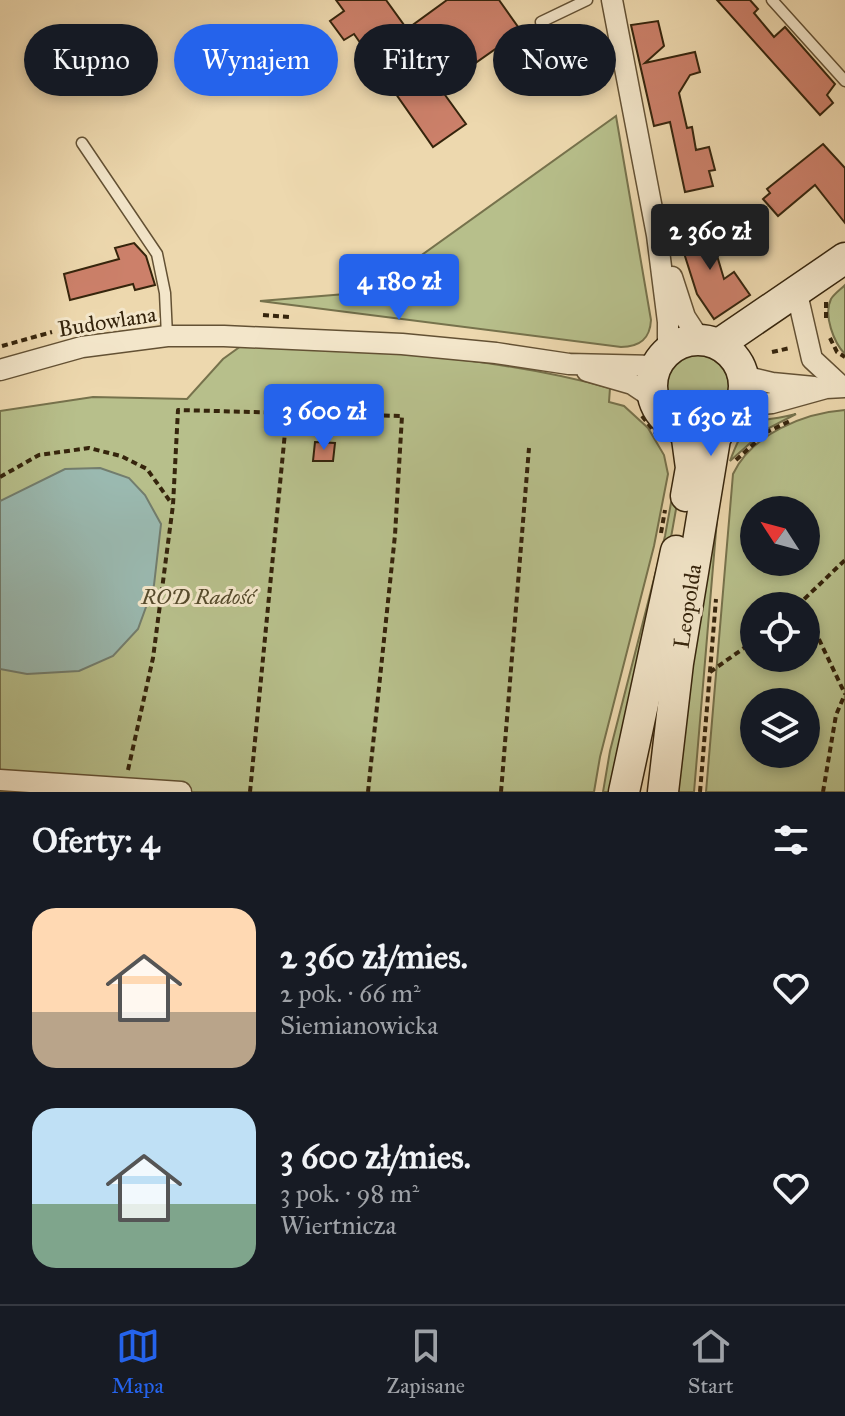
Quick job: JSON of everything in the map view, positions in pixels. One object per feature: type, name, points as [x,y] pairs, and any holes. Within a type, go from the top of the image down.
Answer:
[{"type":"street","points":[[612,0],[657,235],[668,322],[662,358],[653,376],[646,405]]},
{"type":"street","points":[[657,235],[685,317],[725,356],[772,383],[837,387]]},
{"type":"street","points":[[725,356],[813,292],[845,258]]},
{"type":"street","points":[[813,292],[812,359],[837,387]]},
{"type":"street","name":"Budowlana","points":[[0,370],[82,347],[167,336],[402,344],[569,364]]},
{"type":"street","points":[[569,364],[662,358],[678,344],[725,356],[744,392],[732,415]]},
{"type":"street","points":[[569,364],[632,384],[646,405],[660,412],[672,424],[675,437],[707,431],[732,415],[837,387]]},
{"type":"street","name":"Leopolda","points":[[663,792],[678,663],[715,439],[732,415]]},
{"type":"street","name":"Leopolda","points":[[624,792],[687,491],[691,460],[675,437]]},
{"type":"street","points":[[0,780],[181,792]]},
{"type":"lane","points":[[541,22],[587,0]]},
{"type":"lane","points":[[772,0],[845,81]]},
{"type":"lane","points":[[82,143],[157,254],[165,293],[167,336]]},
{"type":"path","points":[[813,292],[830,338],[837,352],[845,357]]},
{"type":"path","points":[[646,405],[675,437]]},
{"type":"path","points":[[124,788],[153,658],[173,505],[178,410],[287,411],[402,416],[395,535],[368,792]]},
{"type":"path","points":[[250,792],[287,411]]},
{"type":"path","points":[[732,465],[767,432],[800,416]]},
{"type":"path","points":[[0,477],[39,455],[89,448],[121,456],[147,469],[173,505]]},
{"type":"path","points":[[501,792],[529,448]]},
{"type":"path","points":[[813,592],[845,560]]},
{"type":"path","points":[[700,792],[717,586]]},
{"type":"path","points":[[820,641],[845,694],[836,715],[823,792]]},
{"type":"path","points":[[710,672],[740,651]]},
{"type":"green space","points":[[616,116],[651,320],[649,332],[643,341],[621,347],[260,301],[370,292]]},
{"type":"green space","points":[[845,285],[845,354],[834,336],[828,313],[831,299]]},
{"type":"green space","name":"ROD Radość","points":[[241,346],[427,356],[565,377],[610,388],[609,402],[624,406],[648,428],[664,455],[668,474],[654,546],[600,757],[594,792],[0,792],[0,411],[93,397],[187,399],[223,359]]},
{"type":"green space","points":[[697,355],[709,357],[720,364],[727,375],[727,399],[720,410],[709,417],[697,419],[685,417],[674,410],[667,399],[665,387],[667,375],[674,364],[685,357]]},
{"type":"green space","points":[[845,410],[845,792],[706,792],[733,474],[742,460],[766,437],[813,416]]},
{"type":"green space","points":[[796,414],[765,430],[730,461],[747,427]]},
{"type":"green space","points":[[675,481],[681,481],[667,560],[612,792],[603,792],[610,751],[665,536]]},
{"type":"green space","points":[[720,484],[694,792],[674,792],[694,605]]},
{"type":"water","points":[[100,468],[129,478],[145,495],[161,524],[154,585],[138,629],[113,656],[79,671],[27,674],[0,669],[0,501],[65,469]]},
{"type":"building","points":[[336,0],[386,0],[403,24],[354,24],[354,34],[344,40],[338,32],[338,24],[330,21],[344,11]]},
{"type":"building","points":[[447,0],[499,0],[516,24],[493,24],[493,51],[477,62],[477,24],[414,24]]},
{"type":"building","points":[[717,0],[750,0],[758,9],[754,13],[774,37],[785,27],[835,84],[827,95],[833,103],[820,115]]},
{"type":"building","points":[[658,21],[664,46],[645,63],[695,52],[700,72],[690,75],[679,93],[687,128],[692,127],[696,150],[709,147],[715,170],[709,171],[713,186],[685,192],[670,122],[654,126],[631,25]]},
{"type":"building","points":[[397,96],[446,96],[466,124],[433,147]]},
{"type":"building","points":[[823,144],[845,168],[845,223],[815,185],[778,216],[763,199],[770,193],[767,189]]},
{"type":"building","points":[[707,222],[724,279],[734,272],[750,295],[714,319],[697,294],[677,231]]},
{"type":"building","points":[[134,243],[146,256],[155,285],[135,290],[133,284],[70,300],[64,274],[119,259],[115,248]]},
{"type":"building","points":[[315,442],[335,443],[333,461],[313,461]]}]
